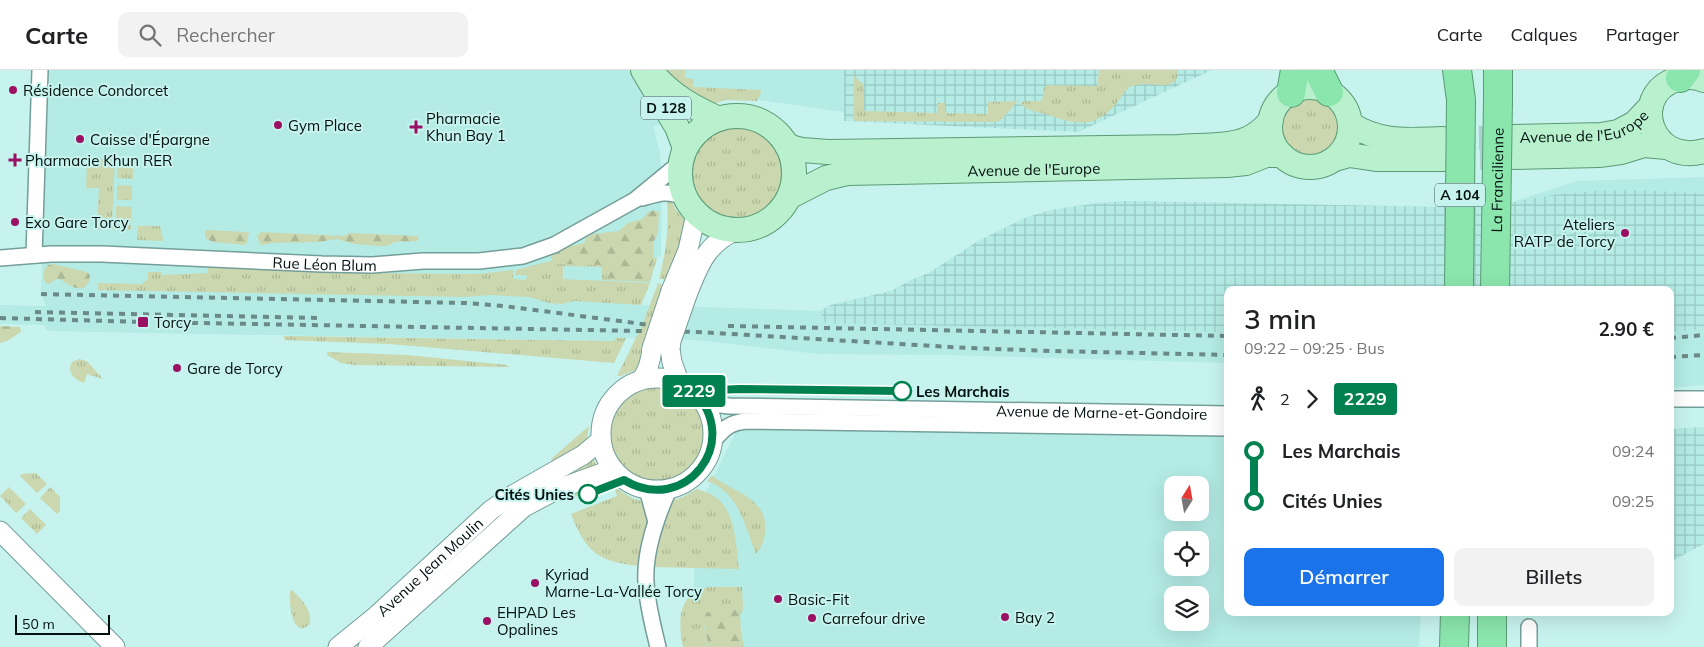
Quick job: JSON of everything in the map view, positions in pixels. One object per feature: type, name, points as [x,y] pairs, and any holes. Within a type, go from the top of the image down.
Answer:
[{"type":"highway","points":[[1457,70],[1482,100]]},
{"type":"highway","name":"La Francilienne","points":[[1462,70],[1482,100],[1495,286]]},
{"type":"highway","name":"La Francilienne","points":[[1459,286],[1482,100],[1498,70]]},
{"type":"highway","points":[[1454,647],[1455,616]]},
{"type":"highway","points":[[1492,616],[1492,647]]},
{"type":"main road","name":"D 128","points":[[643,70],[677,126],[683,155]]},
{"type":"main road","name":"D 128","points":[[650,70],[676,96],[689,105],[719,119]]},
{"type":"main road","points":[[1482,100],[1486,70]]},
{"type":"main road","name":"Avenue de l'Europe","points":[[1690,76],[1670,82],[1655,96],[1651,106],[1652,128],[1666,147],[1674,152],[1694,154],[1704,151]]},
{"type":"main road","name":"Avenue de l'Europe","points":[[787,146],[802,150],[828,152],[1179,147],[1231,144],[1254,136],[1271,120],[1276,107],[1285,96],[1293,81],[1300,89],[1320,89],[1324,81],[1341,102],[1349,116],[1350,124]]},
{"type":"main road","name":"Avenue de l'Europe","points":[[1651,106],[1635,123],[1618,132],[1510,147],[1599,155],[1621,152],[1644,145],[1666,147]]},
{"type":"main road","points":[[737,116],[754,119],[770,127],[782,139],[791,154],[794,171],[792,189],[784,207],[767,222],[746,230],[714,226],[690,206],[680,180],[683,155],[699,130],[719,119],[737,116]]},
{"type":"main road","points":[[1271,120],[1272,139],[1282,155],[1291,162],[1302,166],[1314,167],[1325,164],[1342,152],[1347,143],[1350,124],[1365,133],[1444,149],[1376,159],[1349,155],[1335,158]]},
{"type":"main road","name":"Avenue de l'Europe","points":[[789,197],[826,178],[847,173],[1227,165],[1246,163],[1266,155],[1282,155]]},
{"type":"main road","points":[[1479,616],[1479,647]]},
{"type":"street","points":[[34,255],[40,70]]},
{"type":"street","name":"Rue Léon Blum","points":[[635,200],[683,155]]},
{"type":"street","name":"Rue Léon Blum","points":[[0,258],[34,255],[102,254],[372,265],[424,261],[479,260],[523,256],[554,245],[635,200],[663,192],[675,194],[690,206]]},
{"type":"street","points":[[642,379],[661,348],[671,341],[688,250],[690,206]]},
{"type":"street","points":[[679,293],[713,244],[722,236],[735,230]]},
{"type":"street","points":[[661,348],[672,362],[678,382]]},
{"type":"street","points":[[661,377],[678,382],[693,391],[704,403],[712,421],[713,441],[708,456],[698,472],[683,484],[658,490],[646,489],[630,483],[613,469],[605,455],[601,440],[603,416],[610,402],[618,393],[642,379],[661,377]]},
{"type":"street","points":[[1674,399],[1704,398]]},
{"type":"street","name":"Avenue de Marne-et-Gondoire","points":[[704,403],[729,406],[1224,414]]},
{"type":"street","name":"Avenue de Marne-et-Gondoire","points":[[713,441],[727,426],[735,422],[746,421],[1224,428]]},
{"type":"street","name":"Avenue Jean Moulin","points":[[338,647],[376,617],[490,510],[583,455],[601,440]]},
{"type":"street","name":"Avenue Jean Moulin","points":[[368,647],[524,507],[558,489],[613,469]]},
{"type":"street","points":[[658,647],[646,582],[647,563],[656,522],[670,488]]},
{"type":"street","points":[[646,489],[656,522]]},
{"type":"street","points":[[0,531],[115,647]]},
{"type":"street","points":[[1529,627],[1529,647]]},
{"type":"shaded area","points":[[49,70],[844,70],[844,112],[701,92],[666,123],[653,126],[660,152],[662,178],[661,256],[657,258],[641,305],[820,311],[831,305],[891,291],[929,273],[978,241],[1025,218],[1051,210],[1093,203],[1122,201],[1440,207],[1509,203],[1577,181],[1704,177],[1704,385],[1674,388],[1674,286],[1224,286],[1224,363],[947,355],[818,354],[696,340],[616,338],[615,341],[52,331],[46,330],[45,325],[0,324],[0,305],[46,306],[41,294]]},
{"type":"shaded area","points":[[844,70],[1212,70],[1078,132],[844,121]]},
{"type":"shaded area","points":[[1628,190],[1704,193],[1704,329],[1674,332],[1674,286],[1224,286],[1224,332],[825,323],[820,311],[831,305],[891,291],[929,273],[978,241],[1025,218],[1051,210],[1070,207],[1122,201],[1440,207],[1509,203],[1552,195]]},
{"type":"shaded area","points":[[1704,427],[1704,544],[1674,560],[1674,429]]},
{"type":"shaded area","points":[[737,430],[1224,436],[1224,616],[1421,616],[1419,647],[699,647],[694,620],[694,516]]},
{"type":"green space","points":[[659,70],[685,70],[685,78],[694,79],[693,87],[761,90],[760,96],[757,101],[725,100],[708,106]]},
{"type":"green space","points":[[1099,70],[1178,70],[1175,81],[1171,84],[1142,84],[1129,87],[1112,109],[1096,120],[1088,122],[1074,122],[1059,118],[1031,110],[1020,103],[1025,101],[1042,101],[1044,88],[1047,85],[1097,86]]},
{"type":"green space","points":[[854,76],[864,85],[864,111],[937,113],[937,103],[945,103],[945,113],[988,114],[988,102],[1018,101],[1001,120],[996,122],[856,121],[853,119]]},
{"type":"green space","points":[[1310,99],[1321,101],[1330,107],[1336,116],[1338,127],[1336,138],[1330,147],[1321,153],[1310,155],[1299,153],[1290,147],[1284,138],[1282,127],[1284,116],[1290,107],[1299,101]]},
{"type":"green space","points":[[738,126],[756,129],[771,140],[782,155],[785,173],[782,191],[771,206],[756,217],[738,220],[720,217],[705,206],[694,191],[691,173],[694,155],[705,140],[720,129]]},
{"type":"green space","points":[[87,159],[115,159],[112,224],[131,225],[131,230],[97,229],[99,188],[86,188]]},
{"type":"green space","points":[[118,163],[133,164],[133,179],[117,178]]},
{"type":"green space","points":[[117,185],[132,186],[132,200],[117,200]]},
{"type":"green space","points":[[667,201],[672,202],[676,210],[689,225],[669,279],[659,279],[666,240]]},
{"type":"green space","points":[[116,206],[132,207],[131,222],[116,221]]},
{"type":"green space","points":[[654,210],[659,212],[658,233],[653,243],[654,258],[649,273],[643,280],[607,278],[604,267],[600,265],[555,264],[551,257],[563,248],[584,243],[587,237],[593,234],[619,231],[628,223],[642,219],[647,213]]},
{"type":"green space","points":[[138,226],[160,226],[163,240],[137,240]]},
{"type":"green space","points":[[207,230],[249,233],[245,245],[213,242],[205,238]]},
{"type":"green space","points":[[261,232],[344,236],[350,233],[417,236],[419,238],[417,241],[395,242],[387,246],[354,244],[337,239],[319,242],[260,245],[257,236]]},
{"type":"green space","points":[[577,254],[657,258],[650,282],[602,280],[602,267],[563,266],[563,279],[650,283],[641,305],[575,301],[561,304],[549,303],[529,297],[490,295],[464,297],[98,290],[98,283],[142,284],[148,279],[148,272],[161,272],[161,275],[207,273],[208,267],[360,273],[479,274],[513,270],[513,279],[526,280],[527,275],[516,275],[516,270]]},
{"type":"green space","points":[[53,264],[87,272],[90,275],[88,284],[83,288],[79,288],[71,286],[60,279],[49,284],[46,283],[44,271],[48,265]]},
{"type":"green space","points":[[658,283],[666,286],[640,368],[617,376],[642,326]]},
{"type":"green space","points":[[0,326],[20,327],[21,332],[0,343]]},
{"type":"green space","points":[[284,336],[614,341],[616,338],[626,338],[614,363],[389,344],[284,340]]},
{"type":"green space","points":[[327,352],[407,355],[507,365],[509,367],[354,365],[341,363],[327,355]]},
{"type":"green space","points":[[79,359],[87,361],[103,379],[87,374],[84,383],[76,379],[71,373],[70,367],[72,362]]},
{"type":"green space","points":[[657,386],[675,390],[691,400],[701,416],[705,434],[701,452],[691,468],[675,478],[657,482],[639,478],[623,468],[613,452],[609,434],[613,416],[623,400],[639,390]]},
{"type":"green space","points":[[589,426],[587,439],[555,468],[551,459]]},
{"type":"green space","points":[[593,457],[597,467],[559,481],[571,468]]},
{"type":"green space","points":[[36,473],[47,484],[37,493],[20,476],[22,474]]},
{"type":"green space","points":[[712,475],[748,497],[761,511],[765,520],[765,532],[760,549],[756,554],[744,521],[733,501],[718,486],[707,481]]},
{"type":"green space","points":[[606,480],[610,484],[567,500],[564,494]]},
{"type":"green space","points":[[9,487],[26,504],[16,513],[0,496]]},
{"type":"green space","points":[[50,487],[60,497],[60,511],[57,514],[40,498]]},
{"type":"green space","points":[[617,489],[634,499],[645,502],[650,514],[640,566],[614,562],[596,553],[582,538],[571,514],[617,496],[615,490]]},
{"type":"green space","points":[[697,489],[715,497],[727,511],[734,530],[739,569],[651,567],[668,502],[683,497]]},
{"type":"green space","points":[[30,509],[46,525],[37,534],[21,518]]},
{"type":"green space","points":[[709,587],[742,587],[743,609],[740,615],[734,609],[704,626],[709,647],[683,647],[680,628],[685,602],[698,590]]},
{"type":"green space","points":[[292,590],[308,609],[310,624],[304,628],[299,628],[293,618],[290,597]]},
{"type":"green space","points":[[722,608],[734,609],[740,615],[744,647],[709,647],[705,626],[706,613]]},
{"type":"tunnel","points":[[1443,139],[1510,137]]},
{"type":"tunnel","points":[[1444,159],[1510,157]]},
{"type":"railway","points":[[41,294],[466,303],[504,306],[650,325]]},
{"type":"railway","points":[[35,312],[318,318]]},
{"type":"railway","points":[[0,318],[698,332],[968,348],[1224,355]]},
{"type":"railway","points":[[728,326],[1224,336]]},
{"type":"railway","points":[[1674,338],[1704,335]]},
{"type":"railway","points":[[1674,357],[1704,355]]},
{"type":"bus line","name":"2229","points":[[588,494],[624,480],[646,489],[670,488],[683,484],[698,472],[711,448],[713,431],[709,412],[699,396],[693,391],[740,389],[902,391]]},
{"type":"place","name":"Résidence Condorcet","points":[[13,90]]},
{"type":"place","name":"Gym Place","points":[[278,125]]},
{"type":"place","name":"Pharmacie Khun Bay 1","points":[[416,127]]},
{"type":"place","name":"Caisse d'Épargne","points":[[80,139]]},
{"type":"place","name":"Pharmacie Khun RER","points":[[15,160]]},
{"type":"place","name":"Exo Gare Torcy","points":[[15,222]]},
{"type":"place","name":"Ateliers RATP de Torcy","points":[[1625,233]]},
{"type":"place","name":"Torcy","points":[[143,322]]},
{"type":"place","name":"Gare de Torcy","points":[[177,368]]},
{"type":"place","name":"Les Marchais","points":[[902,391]]},
{"type":"place","name":"Cités Unies","points":[[588,494]]},
{"type":"place","name":"Kyriad Marne-La-Vallée Torcy","points":[[535,583]]},
{"type":"place","name":"Basic-Fit","points":[[778,599]]},
{"type":"place","name":"Bay 2","points":[[1005,617]]},
{"type":"place","name":"Carrefour drive","points":[[812,618]]},
{"type":"place","name":"EHPAD Les Opalines","points":[[487,621]]}]
